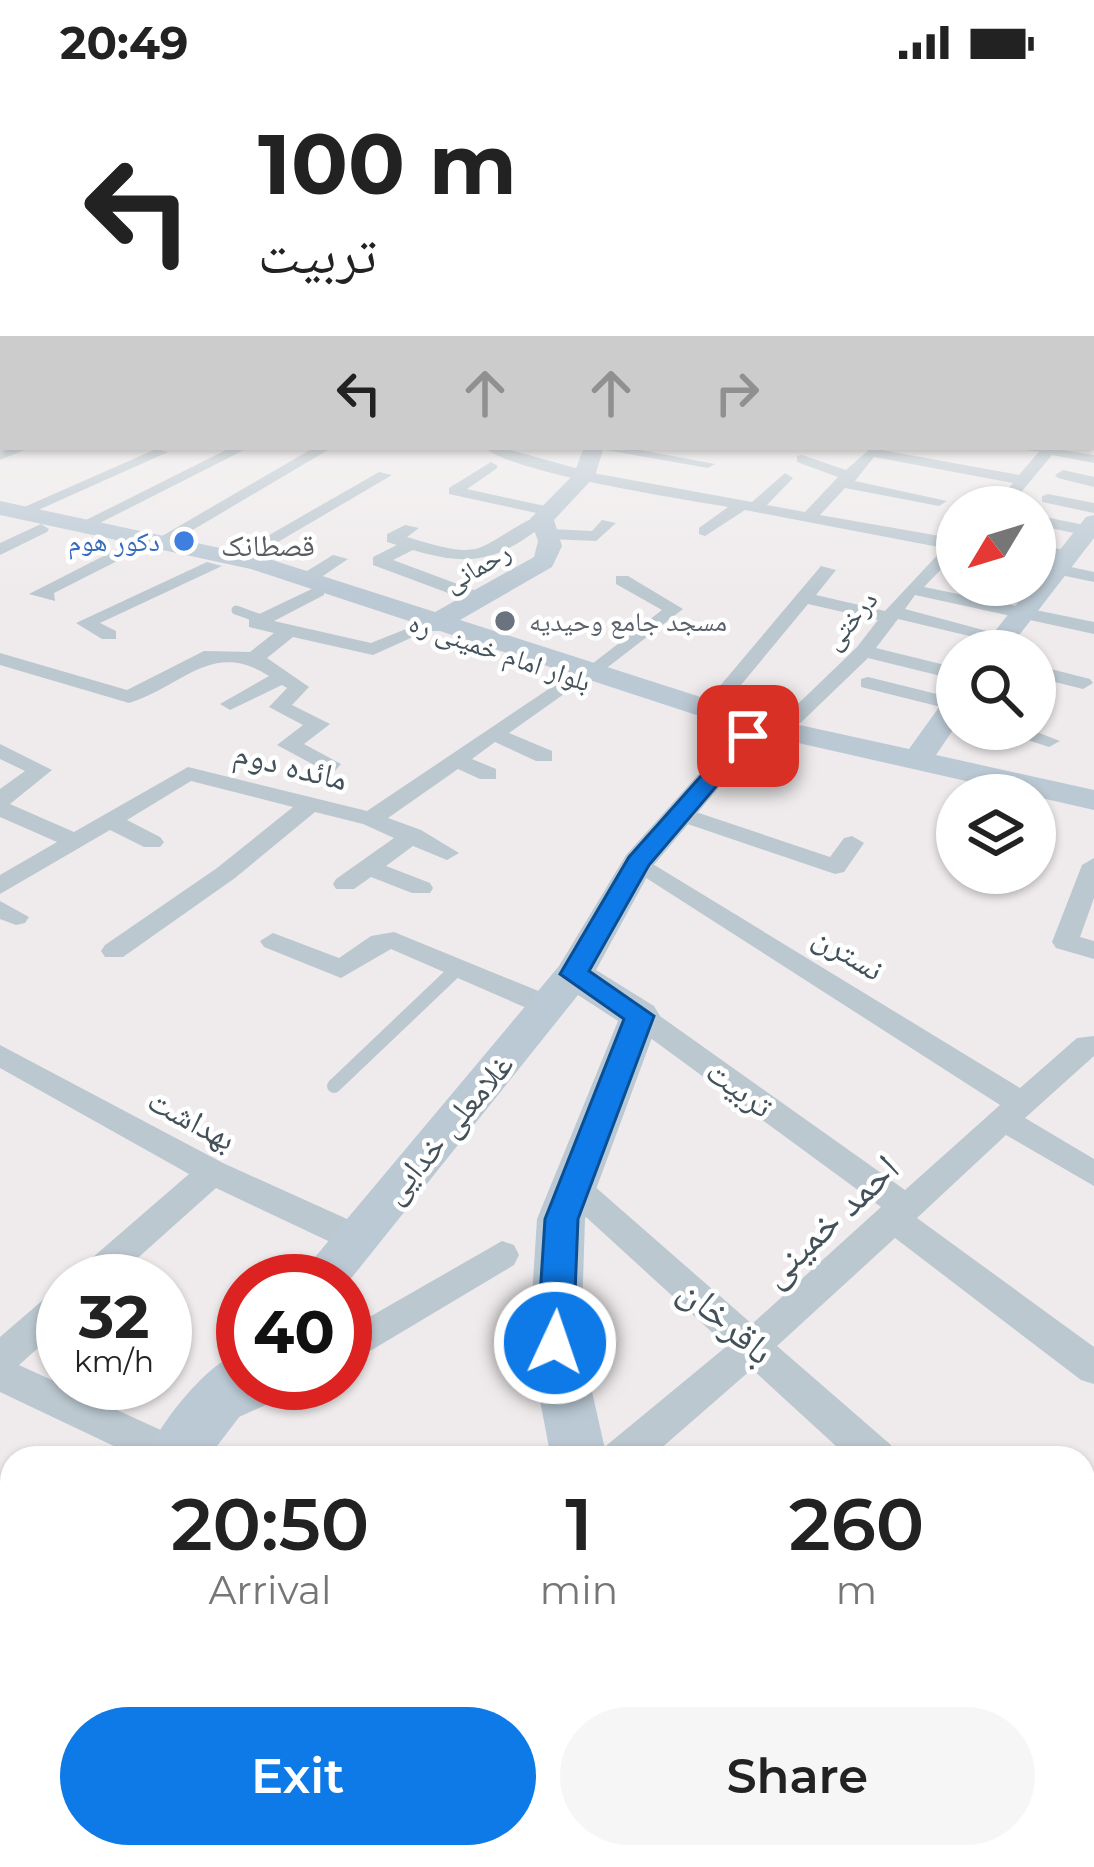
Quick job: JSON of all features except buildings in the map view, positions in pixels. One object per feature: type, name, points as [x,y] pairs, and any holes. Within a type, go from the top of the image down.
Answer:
[{"type":"street","points":[[82,526],[237,450]]},
{"type":"street","points":[[50,597],[38,594],[143,545],[320,450]]},
{"type":"street","name":"رحمانی","points":[[435,624],[543,562],[551,552],[547,522],[585,474],[594,450]]},
{"type":"street","points":[[615,450],[708,464]]},
{"type":"street","points":[[769,450],[774,451]]},
{"type":"street","points":[[1020,486],[1049,450]]},
{"type":"street","points":[[1054,450],[1094,459]]},
{"type":"street","points":[[0,550],[15,517],[161,452]]},
{"type":"street","points":[[817,523],[871,452],[915,453],[1025,481]]},
{"type":"street","points":[[608,523],[596,536],[454,491],[494,456],[936,544]]},
{"type":"street","points":[[802,459],[848,480],[936,500]]},
{"type":"street","points":[[177,462],[198,468]]},
{"type":"street","points":[[109,635],[86,623],[225,562],[380,477],[356,475]]},
{"type":"street","points":[[1063,475],[1094,482]]},
{"type":"street","points":[[706,531],[785,478]]},
{"type":"street","points":[[1056,503],[1093,523]]},
{"type":"street","points":[[881,530],[896,515]]},
{"type":"street","name":"بلوار امام خمینی ره","points":[[15,517],[313,584],[765,733],[936,779]]},
{"type":"street","name":"بلوار امام خمینی ره","points":[[15,517],[82,526],[143,545]]},
{"type":"street","points":[[1056,521],[1093,523]]},
{"type":"street","points":[[481,599],[379,561],[412,536],[465,561],[506,548],[547,522]]},
{"type":"street","points":[[1056,563],[1093,523]]},
{"type":"street","points":[[339,559],[313,584],[256,623],[373,649],[435,624]]},
{"type":"street","name":"درختی","points":[[765,733],[864,651],[911,589],[936,566]]},
{"type":"street","points":[[710,710],[827,570]]},
{"type":"street","points":[[1056,570],[1094,577]]},
{"type":"street","points":[[371,819],[674,609],[622,580]]},
{"type":"street","points":[[911,589],[936,592]]},
{"type":"street","points":[[806,598],[965,630]]},
{"type":"street","points":[[958,627],[976,606]]},
{"type":"street","points":[[1004,606],[1094,628]]},
{"type":"street","points":[[1008,630],[1024,606]]},
{"type":"street","points":[[254,658],[286,633]]},
{"type":"street","points":[[864,651],[930,667],[936,675]]},
{"type":"street","points":[[0,659],[122,696],[135,695],[211,655],[254,658],[299,687],[279,707],[319,724],[288,745],[330,764],[318,776]]},
{"type":"street","points":[[908,693],[930,667]]},
{"type":"street","name":"بلوار امام خمینی ره","points":[[585,675],[710,710],[765,733],[1094,800]]},
{"type":"street","points":[[1056,676],[1083,683]]},
{"type":"street","points":[[230,704],[281,679]]},
{"type":"street","points":[[868,683],[936,698]]},
{"type":"street","points":[[916,761],[936,731]]},
{"type":"street","name":"غلامعلی خدایی","points":[[343,1254],[561,990],[638,862],[765,733]]},
{"type":"street","points":[[494,734],[544,756]]},
{"type":"street","points":[[0,751],[41,770],[0,804],[72,840]]},
{"type":"street","points":[[456,760],[488,774]]},
{"type":"street","name":"مائده دوم","points":[[0,886],[188,774],[371,819],[447,853]]},
{"type":"street","points":[[114,951],[226,873],[311,804]]},
{"type":"street","points":[[1056,809],[1094,818]]},
{"type":"street","points":[[681,814],[835,867],[852,843]]},
{"type":"street","points":[[108,820],[152,842]]},
{"type":"street","points":[[345,884],[413,835]]},
{"type":"street","name":"نسترن","points":[[638,862],[1012,1111],[1094,1174]]},
{"type":"street","points":[[1094,865],[1065,942],[1094,950]]},
{"type":"street","points":[[368,867],[421,888]]},
{"type":"street","points":[[273,941],[341,969],[380,942],[394,940],[458,968],[561,990]]},
{"type":"street","name":"تربیت","points":[[561,990],[640,1016],[1094,1368]]},
{"type":"street","points":[[576,1446],[555,1343],[561,1219],[640,1016]]},
{"type":"street","name":"احمد خمینی","points":[[636,1446],[758,1346],[897,1212],[1087,1045],[1094,1046]]},
{"type":"street","name":"بهداشت","points":[[0,1055],[212,1172],[356,1238]]},
{"type":"street","points":[[119,1254],[212,1172]]},
{"type":"street","name":"باقرخان","points":[[574,1187],[758,1346],[864,1446]]},
{"type":"street","points":[[372,1334],[502,1255]]},
{"type":"street","points":[[0,1360],[36,1328]]},
{"type":"street","points":[[0,1374],[151,1446]]},
{"type":"street","points":[[183,1446],[216,1406]]},
{"type":"lane","points":[[236,610],[258,618]]},
{"type":"lane","points":[[334,1086],[458,968]]},
{"type":"place","name":"دکور هوم","points":[[184,541]]},
{"type":"place","name":"مسجد جامع وحیدیه","points":[[505,621]]},
{"type":"district","name":"قصطانک","points":[[268,545]]},
{"type":"route","points":[[555,1343],[561,1219],[640,1016],[574,974],[638,862],[748,736]]}]
